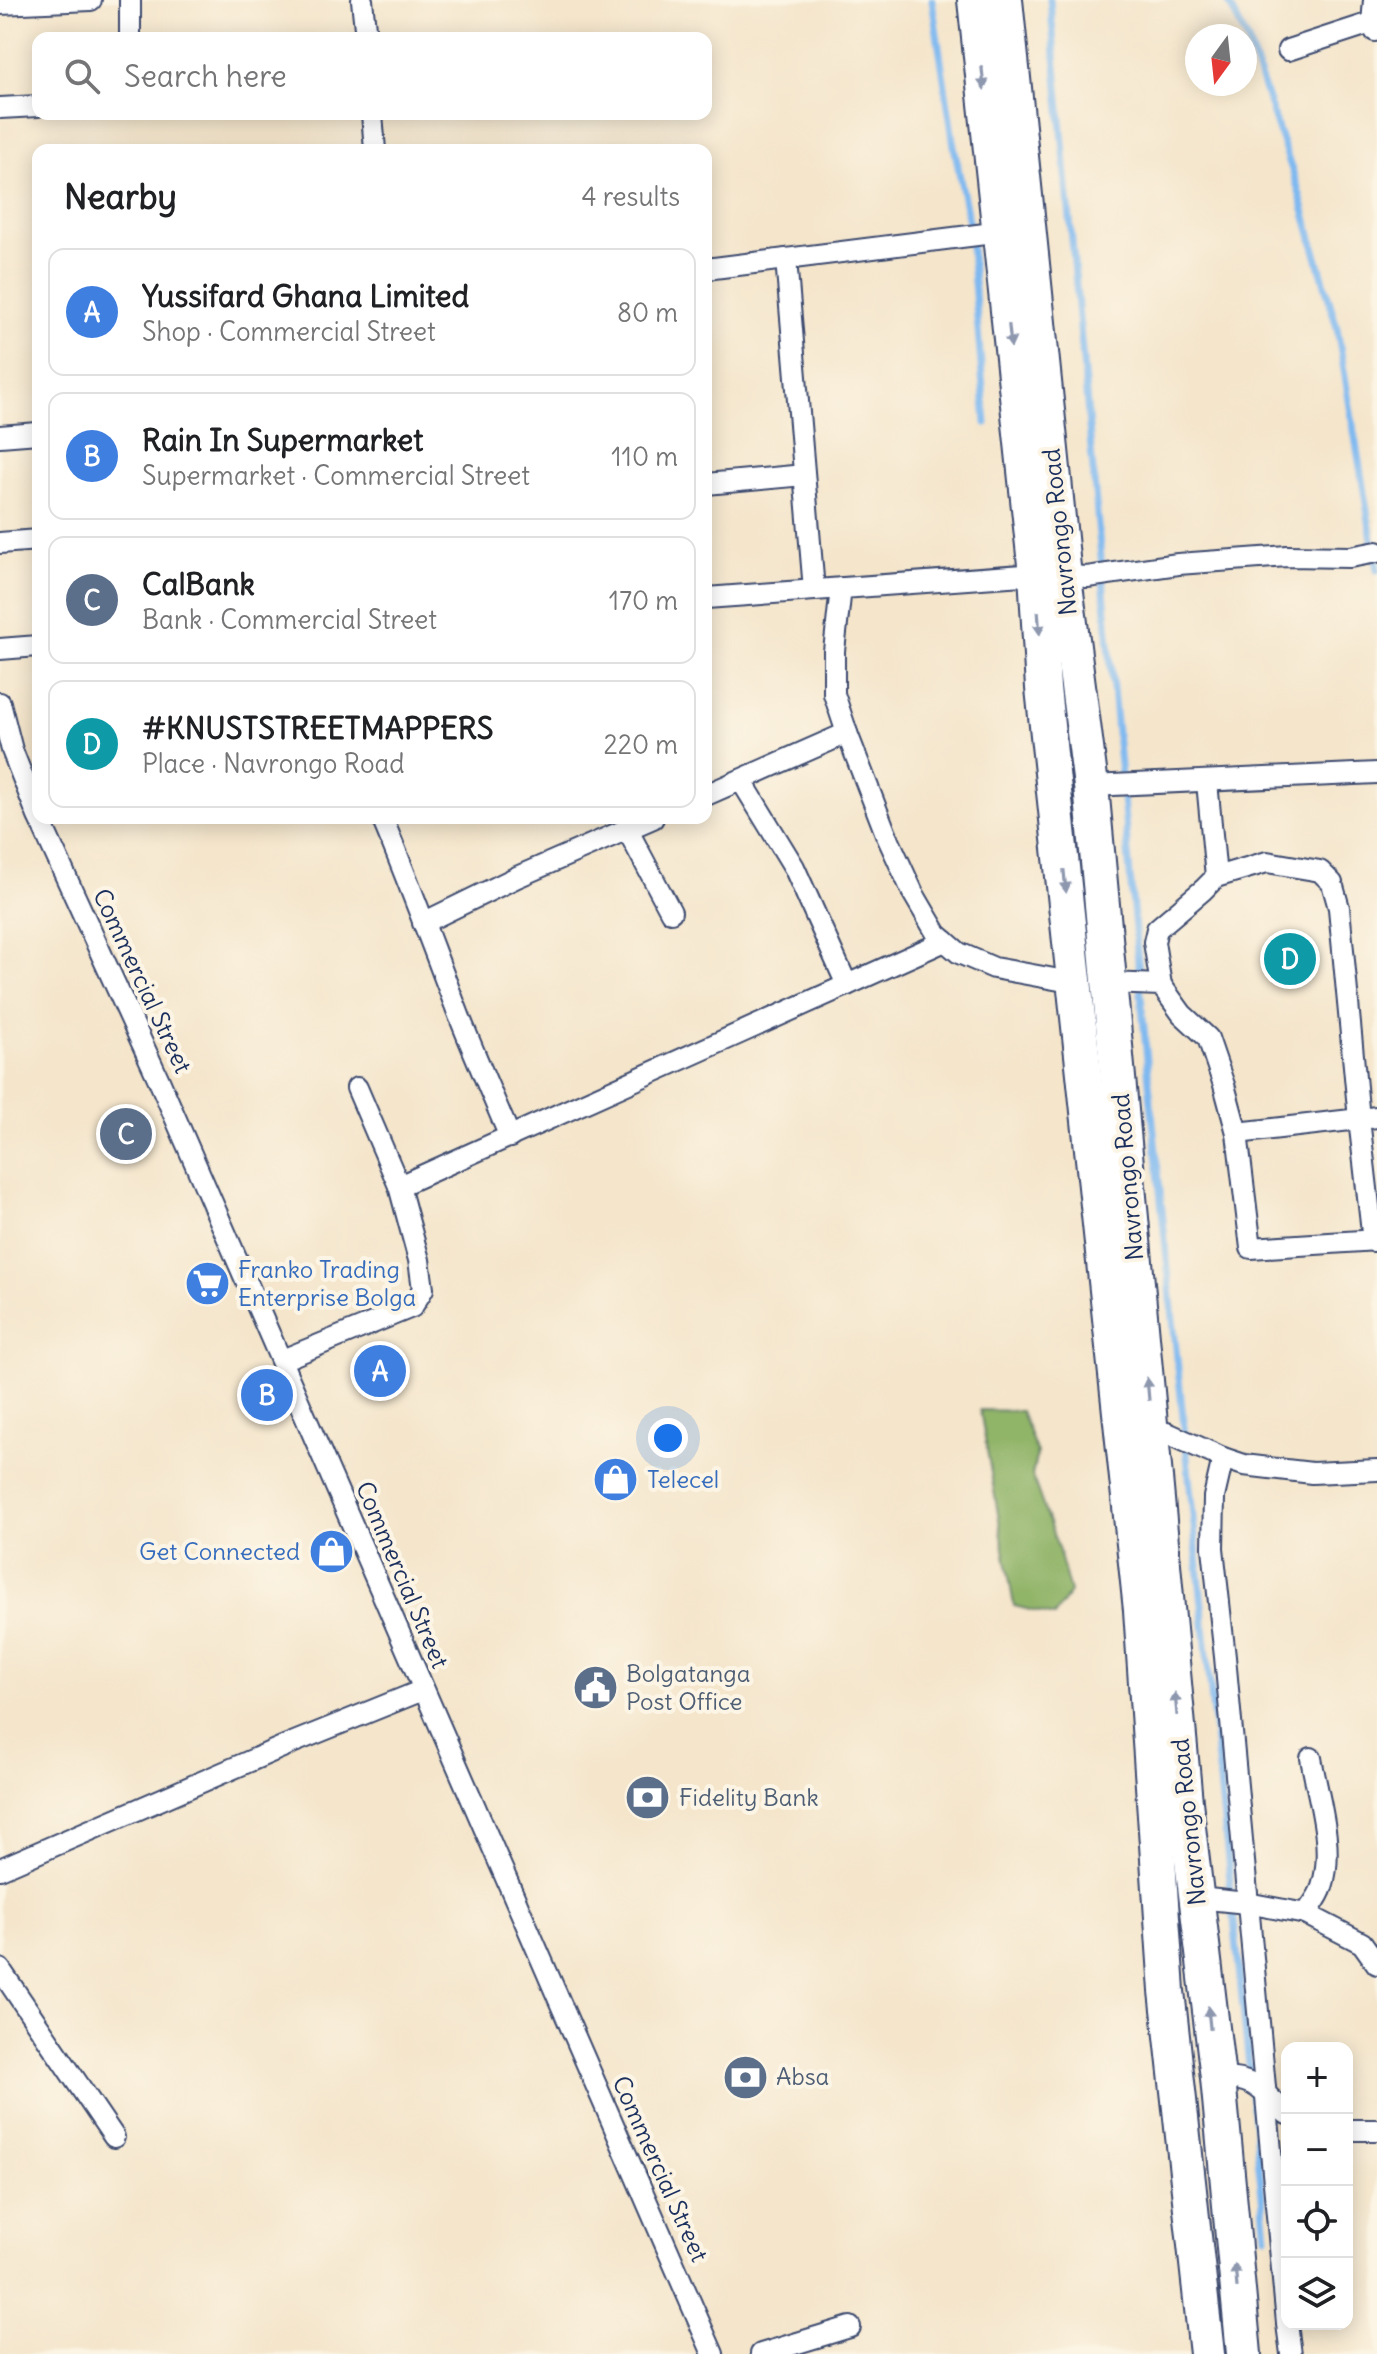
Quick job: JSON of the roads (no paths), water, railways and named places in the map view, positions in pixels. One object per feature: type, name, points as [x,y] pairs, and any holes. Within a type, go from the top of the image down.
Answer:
[{"type":"highway","name":"Navrongo Road","points":[[975,0],[1001,232],[1050,576],[1091,786],[1092,983],[1167,1991],[1207,2354]]},
{"type":"highway","name":"Navrongo Road","points":[[1005,0],[1050,576],[1043,688],[1092,983],[1152,1430],[1185,1802],[1225,1901],[1210,2023],[1244,2354]]},
{"type":"street","points":[[0,4],[91,0]]},
{"type":"street","points":[[130,0],[130,32]]},
{"type":"street","points":[[362,0],[365,32]]},
{"type":"street","points":[[1288,50],[1375,26],[1374,0]]},
{"type":"street","points":[[0,108],[32,106]]},
{"type":"street","points":[[372,120],[374,144]]},
{"type":"street","points":[[712,268],[1001,232]]},
{"type":"street","points":[[786,259],[814,590]]},
{"type":"street","points":[[0,436],[32,433]]},
{"type":"street","points":[[712,483],[804,475]]},
{"type":"street","points":[[0,543],[32,540]]},
{"type":"street","points":[[712,598],[1050,576],[1087,577],[1178,564],[1287,556],[1350,557],[1377,552]]},
{"type":"street","points":[[841,588],[834,651],[834,694],[886,834],[913,893],[937,934],[959,953],[994,968],[1092,983],[1161,985]]},
{"type":"street","points":[[0,649],[32,646]]},
{"type":"street","name":"Commercial Street","points":[[0,703],[12,750],[32,802]]},
{"type":"street","points":[[712,792],[847,733]]},
{"type":"street","points":[[1091,786],[1377,773]]},
{"type":"street","points":[[741,780],[794,867],[847,985]]},
{"type":"street","points":[[1207,782],[1216,877]]},
{"type":"street","name":"Commercial Street","points":[[41,824],[158,1078],[282,1360],[713,2354]]},
{"type":"street","points":[[385,824],[413,890],[461,1022],[510,1137]]},
{"type":"street","points":[[423,923],[635,824]]},
{"type":"street","points":[[640,824],[671,912]]},
{"type":"street","points":[[1267,862],[1320,871],[1332,883],[1339,908],[1368,1118],[1375,1240],[1251,1248],[1237,1133],[1208,1038],[1182,1014],[1161,985],[1154,942],[1157,929],[1216,877],[1267,862]]},
{"type":"street","points":[[399,1186],[945,941]]},
{"type":"street","points":[[282,1360],[412,1307],[423,1289],[419,1260],[399,1186],[357,1088]]},
{"type":"street","points":[[1237,1133],[1368,1118]]},
{"type":"street","points":[[1152,1430],[1167,1433],[1244,1465],[1312,1473],[1377,1470]]},
{"type":"street","points":[[1223,1458],[1214,1497],[1213,1548],[1225,1657],[1225,1901],[1264,2092],[1281,2263]]},
{"type":"street","points":[[0,1869],[423,1690]]},
{"type":"street","points":[[1306,1914],[1322,1889],[1326,1862],[1325,1829],[1311,1758]]},
{"type":"street","points":[[1225,1901],[1306,1914],[1362,1943],[1377,1964]]},
{"type":"street","points":[[0,1969],[114,2137]]},
{"type":"street","points":[[1218,2078],[1246,2080],[1281,2108]]},
{"type":"street","points":[[1353,2130],[1377,2130]]},
{"type":"street","points":[[761,2354],[850,2327]]},
{"type":"street","points":[[1288,2330],[1291,2354]]},
{"type":"waterway","points":[[932,0],[969,224],[986,423]]},
{"type":"waterway","points":[[1050,0],[1149,1082],[1266,2235]]},
{"type":"waterway","points":[[1227,0],[1248,41],[1297,185],[1337,328],[1377,570]]},
{"type":"place","name":"#KNUSTSTREETMAPPERS","points":[[1290,959]]},
{"type":"place","name":"CalBank","points":[[126,1134]]},
{"type":"place","name":"Franko Trading Enterprise Bolga","points":[[207,1284]]},
{"type":"place","name":"Yussifard Ghana Limited","points":[[380,1371]]},
{"type":"place","name":"Rain In Supermarket","points":[[267,1395]]},
{"type":"place","name":"Telecel","points":[[616,1480]]},
{"type":"place","name":"Get Connected","points":[[331,1552]]},
{"type":"place","name":"Bolgatanga Post Office","points":[[595,1688]]},
{"type":"place","name":"Fidelity Bank","points":[[648,1798]]},
{"type":"place","name":"Absa","points":[[745,2077]]}]
